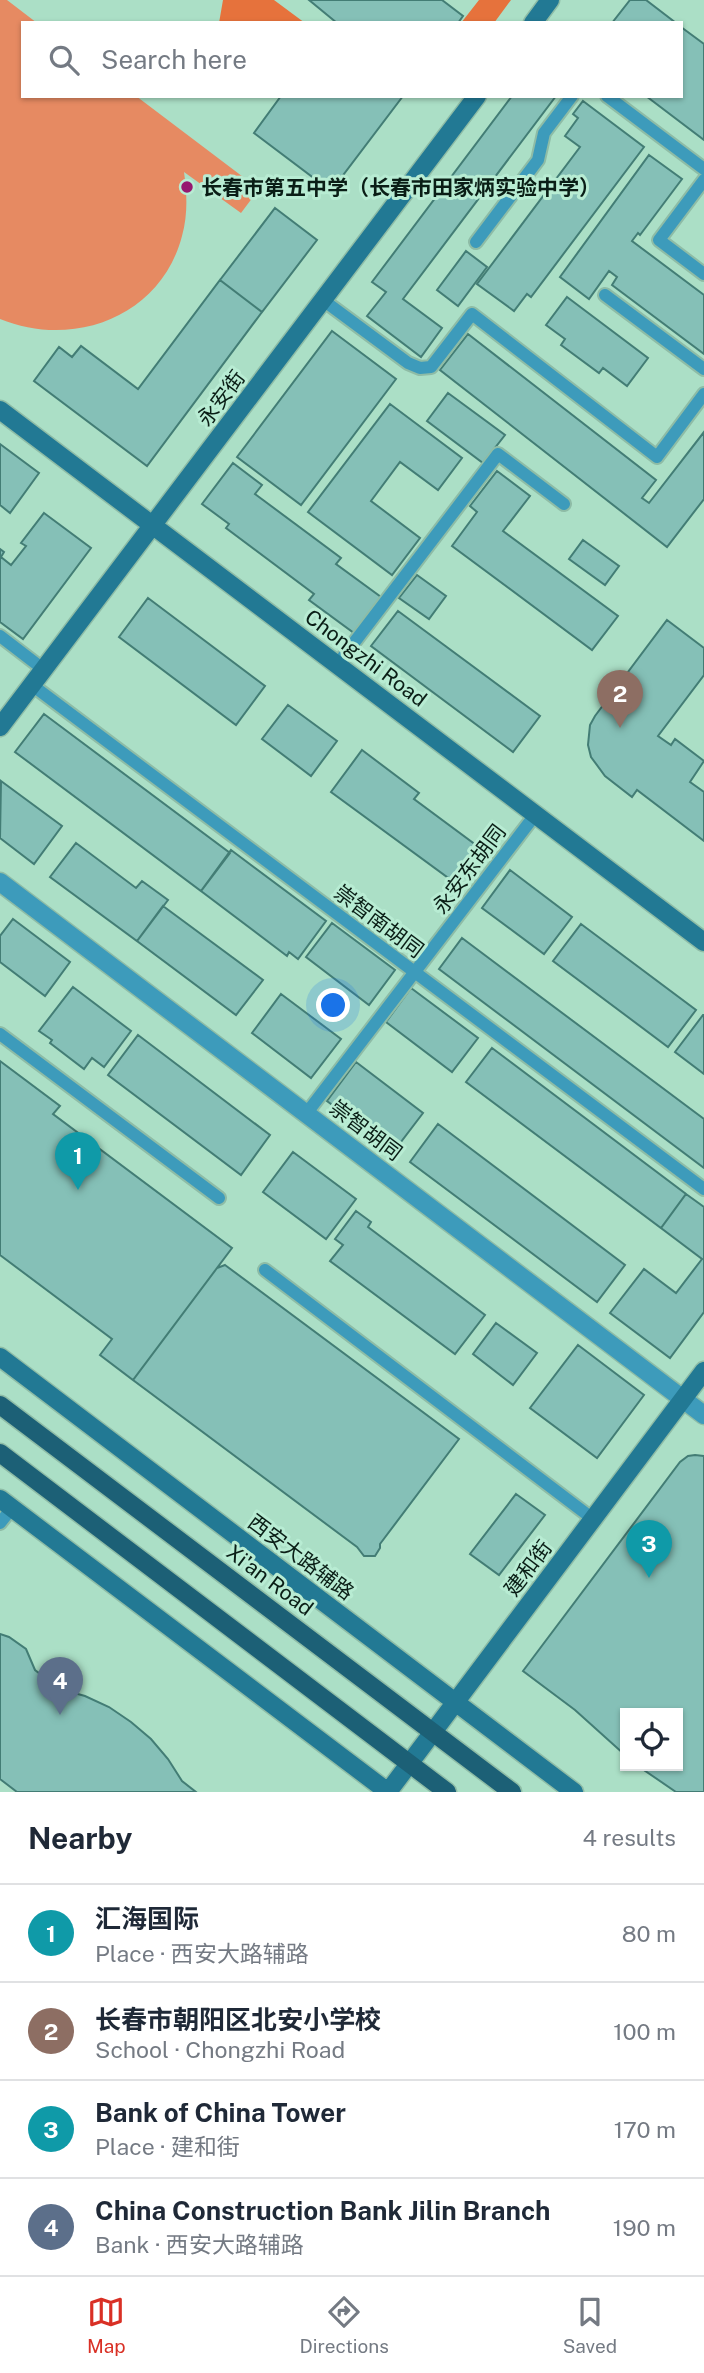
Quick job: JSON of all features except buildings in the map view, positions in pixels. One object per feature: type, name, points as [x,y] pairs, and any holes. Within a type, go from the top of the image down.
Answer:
[{"type":"main road","name":"Xi'an Road","points":[[0,1405],[512,1792]]},
{"type":"main road","points":[[0,1453],[447,1792]]},
{"type":"street","points":[[534,21],[550,0]]},
{"type":"street","name":"永安街","points":[[0,727],[475,98]]},
{"type":"street","name":"Chongzhi Road","points":[[0,410],[704,942]]},
{"type":"street","name":"崇智胡同","points":[[0,882],[704,1415]]},
{"type":"street","name":"西安大路辅路","points":[[0,1357],[574,1792]]},
{"type":"street","name":"建和街","points":[[387,1792],[704,1371]]},
{"type":"street","points":[[6,1503],[387,1792]]},
{"type":"lane","points":[[476,242],[538,160],[544,133],[570,98]]},
{"type":"lane","points":[[610,98],[704,169]]},
{"type":"lane","points":[[704,180],[659,240],[704,274]]},
{"type":"lane","points":[[605,295],[704,369]]},
{"type":"lane","points":[[323,300],[408,363],[420,368],[431,367],[472,314],[657,457],[704,394]]},
{"type":"lane","points":[[337,665],[498,454],[564,504]]},
{"type":"lane","points":[[0,636],[43,669]]},
{"type":"lane","name":"崇智南胡同","points":[[32,685],[704,1189]]},
{"type":"lane","name":"永安东胡同","points":[[306,1114],[535,815]]},
{"type":"lane","points":[[0,1034],[219,1198]]},
{"type":"lane","points":[[265,1270],[593,1518]]},
{"type":"lane","points":[[0,1523],[6,1503]]},
{"type":"shaded area","points":[[0,0],[7,0],[34,21],[21,21],[21,98],[139,98],[259,189],[241,213],[184,172],[185,220],[171,264],[155,287],[134,306],[110,319],[84,327],[56,330],[28,327],[0,319]]},
{"type":"shaded area","points":[[223,0],[274,0],[302,21],[219,21]]},
{"type":"shaded area","points":[[479,0],[511,0],[495,21],[463,21]]},
{"type":"place","name":"长春市第五中学（长春市田家炳实验中学）","points":[[187,187]]},
{"type":"place","name":"长春市朝阳区北安小学校","points":[[620,728]]},
{"type":"place","name":"汇海国际","points":[[78,1190]]},
{"type":"place","name":"Bank of China Tower","points":[[649,1578]]},
{"type":"place","name":"China Construction Bank Jilin Branch","points":[[60,1715]]}]
